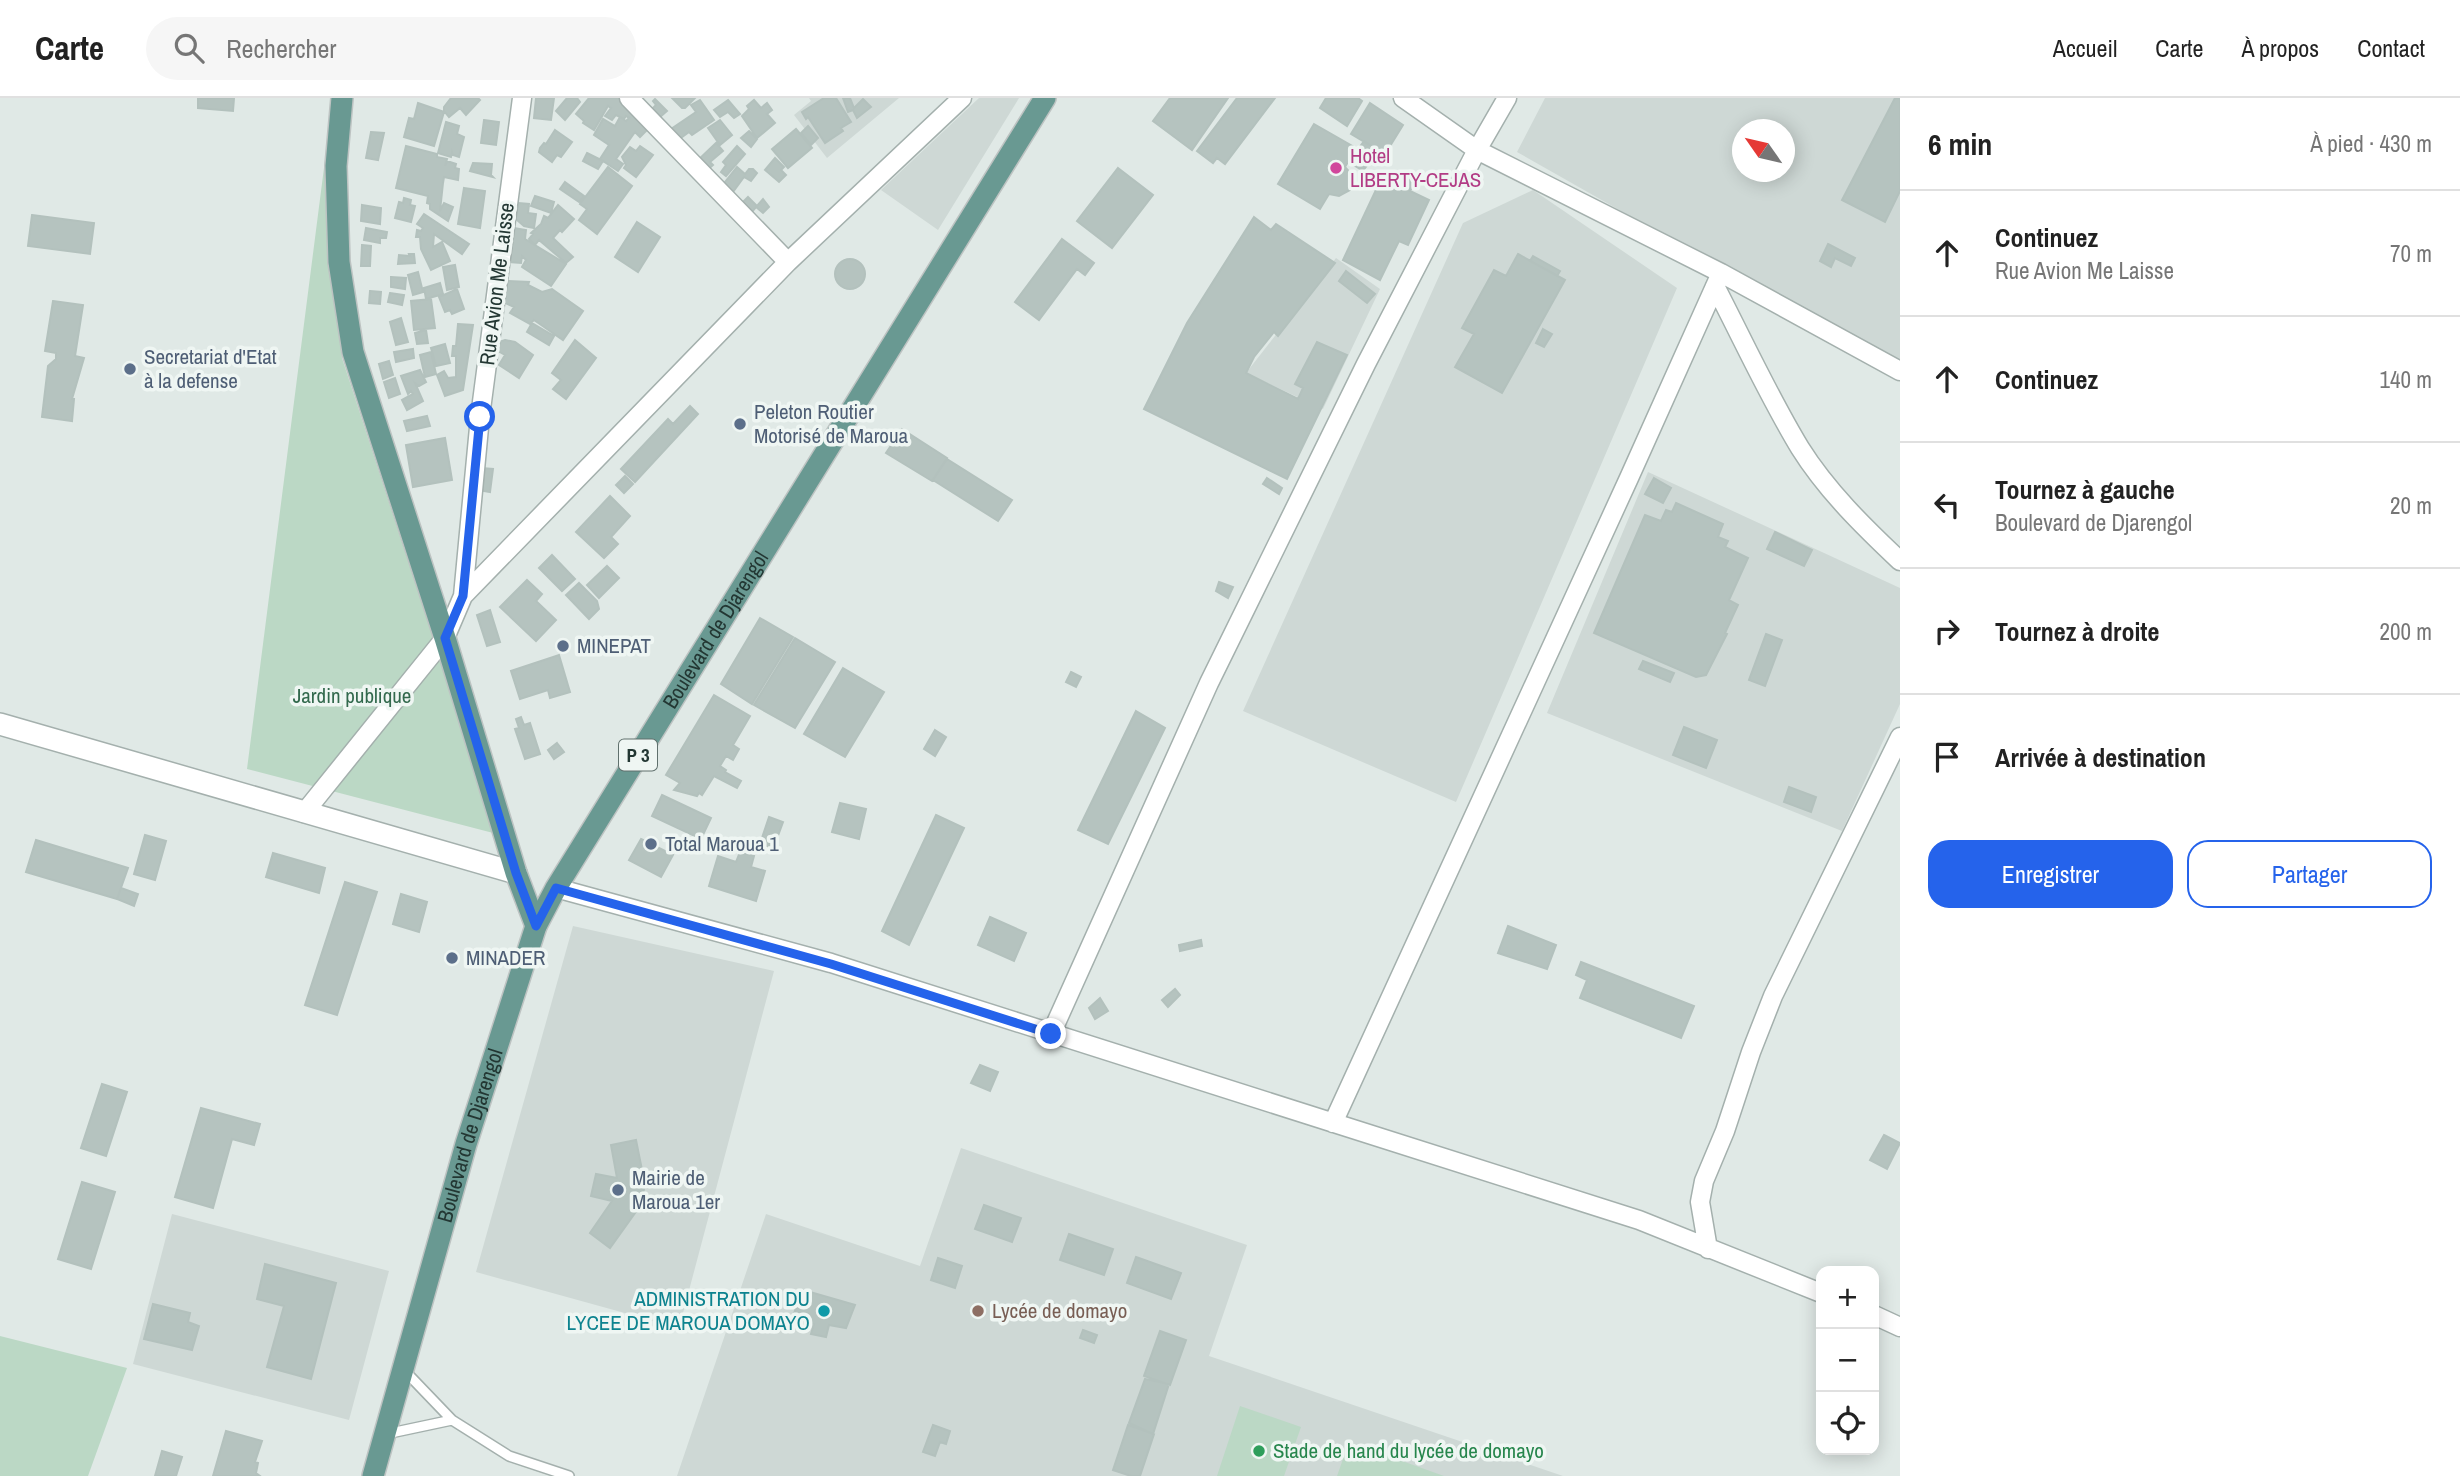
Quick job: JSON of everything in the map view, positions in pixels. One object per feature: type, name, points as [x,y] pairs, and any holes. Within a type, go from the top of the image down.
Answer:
[{"type":"main road","points":[[342,98],[336,166],[339,262],[353,352],[445,638],[516,873],[536,926]]},
{"type":"main road","name":"Boulevard de Djarengol","points":[[373,1476],[466,1143],[536,926],[556,888],[1045,98]]},
{"type":"street","name":"Rue Avion Me Laisse","points":[[463,596],[480,417],[522,98]]},
{"type":"street","points":[[629,98],[788,262]]},
{"type":"street","points":[[304,813],[445,638],[463,596],[788,262],[962,98]]},
{"type":"street","points":[[1403,98],[1476,150],[1718,280],[1900,371]]},
{"type":"street","points":[[1051,1034],[1209,683],[1366,364],[1476,150],[1507,98]]},
{"type":"street","points":[[1718,280],[1801,449],[1864,528],[1900,561]]},
{"type":"street","points":[[1333,1123],[1718,280]]},
{"type":"street","points":[[0,724],[516,873]]},
{"type":"street","points":[[1708,1249],[1700,1202],[1704,1181],[1725,1131],[1751,1052],[1773,996],[1900,737]]},
{"type":"street","points":[[556,888],[831,964],[1639,1220],[1816,1291]]},
{"type":"street","points":[[1879,1317],[1900,1327]]},
{"type":"lane","points":[[403,1369],[452,1420],[509,1456],[569,1476]]},
{"type":"lane","points":[[384,1434],[452,1420]]},
{"type":"shaded area","points":[[809,98],[899,98],[827,158],[794,115],[811,101]]},
{"type":"shaded area","points":[[979,98],[1019,98],[938,230],[881,190]]},
{"type":"shaded area","points":[[1545,98],[1900,98],[1900,369],[1517,152]]},
{"type":"shaded area","points":[[1533,190],[1677,288],[1456,802],[1243,711],[1463,223]]},
{"type":"shaded area","points":[[1336,258],[1380,289],[1323,409],[1246,373]]},
{"type":"shaded area","points":[[1648,472],[1900,588],[1900,704],[1842,831],[1547,713]]},
{"type":"shaded area","name":"Mairie de Maroua 1er","points":[[573,926],[774,971],[679,1328],[476,1272]]},
{"type":"shaded area","name":"Lycée de domayo","points":[[961,1148],[1247,1245],[1209,1356],[1563,1476],[677,1476],[766,1214],[920,1266]]},
{"type":"shaded area","points":[[172,1214],[389,1271],[349,1420],[133,1364]]},
{"type":"green space","name":"Jardin publique","points":[[325,160],[342,358],[497,834],[247,769]]},
{"type":"green space","points":[[0,1336],[127,1368],[88,1476],[0,1476]]},
{"type":"green space","name":"Stade de hand du lycée de domayo","points":[[1240,1406],[1301,1427],[1284,1476],[1217,1476]]},
{"type":"green space","points":[[1349,1442],[1444,1476],[1337,1476]]},
{"type":"building","points":[[198,98],[234,98],[233,111],[198,108]]},
{"type":"building","points":[[451,98],[480,100],[466,115],[460,108],[449,117],[444,107]]},
{"type":"building","points":[[536,98],[554,98],[551,120],[534,118]]},
{"type":"building","points":[[567,98],[577,98],[580,102],[565,120],[556,111]]},
{"type":"building","points":[[589,98],[622,98],[650,127],[640,137],[635,132],[616,159],[623,164],[618,171],[600,159],[609,145],[594,135],[603,119],[615,126],[620,117],[616,115],[612,120],[605,116],[611,108],[608,106],[594,130],[576,114]]},
{"type":"building","points":[[672,98],[695,98],[682,108]]},
{"type":"building","points":[[824,98],[836,98],[851,122],[825,143],[802,112]]},
{"type":"building","points":[[843,98],[850,98],[854,108],[863,99],[871,107],[857,118],[853,110],[848,112]]},
{"type":"building","points":[[1170,98],[1228,98],[1192,150],[1153,121]]},
{"type":"building","points":[[1237,98],[1275,98],[1225,164],[1217,158],[1213,163],[1197,151]]},
{"type":"building","points":[[1326,98],[1358,98],[1362,101],[1347,126],[1320,108]]},
{"type":"building","points":[[1895,98],[1900,98],[1900,191],[1885,222],[1842,200]]},
{"type":"building","points":[[655,99],[667,111],[659,118],[651,110],[656,105],[653,101]]},
{"type":"building","points":[[700,100],[714,120],[692,135],[689,132],[678,140],[671,129],[696,112],[691,105]]},
{"type":"building","points":[[728,100],[740,114],[734,118],[728,112],[720,117],[714,110]]},
{"type":"building","points":[[754,100],[761,108],[767,103],[772,110],[767,114],[775,123],[757,138],[742,116]]},
{"type":"building","points":[[418,103],[444,112],[434,146],[404,137],[409,118],[414,119]]},
{"type":"building","points":[[1370,103],[1403,125],[1387,151],[1378,150],[1351,134]]},
{"type":"building","points":[[484,120],[499,122],[496,145],[481,143]]},
{"type":"building","points":[[720,120],[732,135],[720,145],[708,128]]},
{"type":"building","points":[[446,122],[459,126],[457,134],[464,137],[459,157],[452,152],[451,157],[438,153]]},
{"type":"building","points":[[1314,124],[1356,148],[1345,167],[1352,175],[1353,185],[1339,196],[1329,194],[1320,209],[1278,184]]},
{"type":"building","points":[[808,126],[818,138],[811,145],[801,133]]},
{"type":"building","points":[[796,129],[812,148],[788,168],[772,149]]},
{"type":"building","points":[[555,130],[572,142],[561,157],[557,155],[552,162],[539,152]]},
{"type":"building","points":[[749,131],[757,139],[751,147],[741,138]]},
{"type":"building","points":[[371,132],[384,133],[378,160],[366,158]]},
{"type":"building","points":[[1364,141],[1378,150],[1363,171],[1349,162]]},
{"type":"building","points":[[716,143],[723,151],[710,162],[713,165],[706,171],[697,161]]},
{"type":"building","points":[[406,146],[437,154],[437,157],[447,159],[445,166],[447,161],[456,164],[455,168],[459,169],[458,180],[444,177],[440,211],[444,203],[453,207],[448,221],[430,209],[428,196],[396,188]]},
{"type":"building","points":[[640,146],[653,155],[636,177],[624,168],[626,165],[622,157],[630,147],[636,151]]},
{"type":"building","points":[[737,146],[745,154],[726,176],[721,172],[726,165],[723,162]]},
{"type":"building","points":[[587,153],[603,161],[598,169],[583,161]]},
{"type":"building","points":[[775,158],[784,167],[781,170],[786,175],[779,182],[765,170]]},
{"type":"building","points":[[473,163],[492,164],[493,177],[470,171]]},
{"type":"building","points":[[608,167],[632,186],[597,234],[579,220],[587,209],[580,204]]},
{"type":"building","points":[[737,167],[745,174],[749,169],[757,173],[751,181],[744,177],[733,192],[731,190],[728,193],[721,187]]},
{"type":"building","points":[[1118,168],[1153,195],[1112,248],[1077,221]]},
{"type":"building","points":[[1382,177],[1401,186],[1406,177],[1415,182],[1410,191],[1429,200],[1408,245],[1399,241],[1380,280],[1343,260]]},
{"type":"building","points":[[565,182],[584,196],[579,202],[560,189]]},
{"type":"building","points":[[464,188],[485,191],[480,228],[458,224]]},
{"type":"building","points":[[535,196],[554,202],[551,213],[531,206]]},
{"type":"building","points":[[748,197],[757,206],[763,199],[769,207],[763,213],[756,207],[751,213],[741,204]]},
{"type":"building","points":[[404,198],[411,200],[410,205],[415,206],[411,222],[395,218],[399,202],[403,203]]},
{"type":"building","points":[[518,203],[529,204],[528,213],[536,214],[534,228],[524,226],[516,219]]},
{"type":"building","points":[[362,205],[381,208],[380,224],[361,221]]},
{"type":"building","points":[[558,205],[574,219],[553,238],[573,257],[566,263],[539,240],[535,245],[529,239],[544,216],[548,218]]},
{"type":"building","points":[[424,214],[469,244],[462,254],[434,234],[433,247],[442,242],[450,261],[431,270],[421,249],[420,237],[416,237],[417,230],[421,231],[423,228],[417,224]]},
{"type":"building","points":[[32,215],[94,223],[90,254],[28,246]]},
{"type":"building","points":[[1254,217],[1271,230],[1276,224],[1335,263],[1278,336],[1274,332],[1254,357],[1246,373],[1298,399],[1303,388],[1295,384],[1317,342],[1347,355],[1287,479],[1144,409],[1187,323]]},
{"type":"building","points":[[637,222],[660,237],[638,272],[615,257]]},
{"type":"building","points":[[366,228],[387,232],[386,238],[380,238],[380,243],[364,240]]},
{"type":"building","points":[[514,228],[526,230],[525,239],[566,264],[551,286],[522,267],[526,260],[522,256],[521,263],[508,262]]},
{"type":"building","points":[[1062,239],[1094,263],[1085,275],[1077,269],[1039,320],[1015,302]]},
{"type":"building","points":[[1828,244],[1855,258],[1851,266],[1835,258],[1831,267],[1820,261]]},
{"type":"building","points":[[362,245],[371,246],[370,266],[361,266]]},
{"type":"building","points":[[409,254],[414,254],[415,263],[398,264],[399,255],[410,256]]},
{"type":"building","points":[[1518,254],[1565,280],[1502,393],[1455,367],[1474,334],[1462,328],[1494,270],[1506,276]]},
{"type":"building","points":[[1533,256],[1560,271],[1557,276],[1530,261]]},
{"type":"building","points":[[850,259],[861,263],[865,274],[861,285],[850,289],[839,285],[835,274],[839,263]]},
{"type":"building","points":[[455,265],[459,287],[447,290],[443,267]]},
{"type":"building","points":[[1346,271],[1375,294],[1367,303],[1339,281]]},
{"type":"building","points":[[418,272],[423,292],[413,295],[408,275]]},
{"type":"building","points":[[391,277],[406,278],[405,289],[391,287]]},
{"type":"building","points":[[507,281],[529,282],[528,285],[542,292],[552,289],[583,311],[563,340],[534,320],[530,324],[510,313],[514,307],[503,302]]},
{"type":"building","points":[[440,283],[443,294],[426,299],[424,288]]},
{"type":"building","points":[[457,289],[464,309],[452,314],[450,310],[445,312],[439,297]]},
{"type":"building","points":[[370,291],[381,292],[380,304],[369,303]]},
{"type":"building","points":[[390,293],[404,295],[402,305],[388,302]]},
{"type":"building","points":[[431,299],[435,328],[414,330],[411,301]]},
{"type":"building","points":[[53,301],[83,305],[75,356],[84,358],[72,399],[72,421],[42,417],[48,366],[56,359],[56,353],[45,351]]},
{"type":"building","points":[[401,318],[408,342],[396,345],[390,322]]},
{"type":"building","points":[[532,323],[554,336],[549,345],[527,332]]},
{"type":"building","points":[[458,324],[473,325],[463,390],[445,396],[437,375],[444,371],[448,378],[456,377],[456,356],[452,356]]},
{"type":"building","points":[[1543,329],[1552,334],[1544,347],[1536,343]]},
{"type":"building","points":[[426,330],[428,343],[417,344],[415,333]]},
{"type":"building","points":[[575,340],[596,358],[566,399],[553,389],[561,380],[552,373]]},
{"type":"building","points":[[499,342],[515,342],[533,355],[519,378],[499,365],[505,355],[498,351]]},
{"type":"building","points":[[445,344],[450,363],[436,366],[431,348]]},
{"type":"building","points":[[413,349],[414,358],[396,362],[394,352]]},
{"type":"building","points":[[431,352],[436,374],[425,377],[420,355]]},
{"type":"building","points":[[389,361],[393,375],[383,379],[379,364]]},
{"type":"building","points":[[420,370],[426,382],[419,386],[415,383],[423,401],[407,410],[402,400],[413,394],[411,391],[408,394],[401,376]]},
{"type":"building","points":[[395,378],[400,394],[389,398],[384,382]]},
{"type":"building","points":[[690,406],[698,414],[635,482],[621,469],[668,419],[673,424]]},
{"type":"building","points":[[427,416],[430,426],[407,431],[404,421]]},
{"type":"building","points":[[902,429],[947,458],[932,481],[886,453]]},
{"type":"building","points":[[445,438],[452,480],[413,487],[406,445]]},
{"type":"building","points":[[947,459],[1012,500],[998,521],[933,480]]},
{"type":"building","points":[[481,468],[493,469],[490,492],[478,490]]},
{"type":"building","points":[[625,476],[633,484],[624,493],[616,485]]},
{"type":"building","points":[[1267,478],[1282,488],[1279,494],[1263,484]]},
{"type":"building","points":[[1654,478],[1671,488],[1663,503],[1645,494]]},
{"type":"building","points":[[610,496],[630,516],[611,537],[618,544],[604,558],[576,532]]},
{"type":"building","points":[[1676,503],[1723,524],[1718,537],[1728,541],[1725,547],[1748,558],[1729,600],[1738,605],[1725,633],[1727,634],[1706,675],[1696,677],[1594,633],[1645,515],[1661,521],[1666,510],[1672,512]]},
{"type":"building","points":[[1775,532],[1812,550],[1804,566],[1767,549]]},
{"type":"building","points":[[552,555],[575,579],[562,591],[539,568]]},
{"type":"building","points":[[607,566],[619,578],[599,598],[587,585]]},
{"type":"building","points":[[527,580],[542,594],[536,601],[556,620],[536,641],[500,607]]},
{"type":"building","points":[[1219,582],[1233,587],[1228,598],[1216,591]]},
{"type":"building","points":[[579,583],[597,601],[599,609],[589,619],[566,595]]},
{"type":"building","points":[[490,610],[500,642],[487,646],[477,615]]},
{"type":"building","points":[[760,618],[793,637],[752,704],[721,684]]},
{"type":"building","points":[[1766,634],[1782,640],[1765,686],[1749,680]]},
{"type":"building","points":[[795,638],[835,662],[795,728],[754,705]]},
{"type":"building","points":[[559,655],[570,692],[550,698],[548,690],[520,699],[511,671]]},
{"type":"building","points":[[1643,661],[1674,673],[1670,682],[1639,669]]},
{"type":"building","points":[[843,668],[884,692],[845,757],[804,734]]},
{"type":"building","points":[[1071,672],[1081,677],[1076,687],[1066,682]]},
{"type":"building","points":[[714,695],[750,716],[733,745],[739,749],[733,760],[726,756],[720,766],[741,781],[737,788],[714,776],[702,795],[699,793],[697,796],[674,790],[680,783],[666,775]]},
{"type":"building","points":[[1136,711],[1165,728],[1108,844],[1078,830]]},
{"type":"building","points":[[521,717],[524,725],[530,723],[540,754],[525,759],[515,729],[519,728],[516,719]]},
{"type":"building","points":[[1684,727],[1717,740],[1706,768],[1673,755]]},
{"type":"building","points":[[935,730],[946,737],[935,756],[924,749]]},
{"type":"building","points":[[557,743],[564,752],[554,759],[548,750]]},
{"type":"building","points":[[1789,787],[1816,797],[1811,812],[1784,802]]},
{"type":"building","points":[[662,795],[711,818],[701,839],[652,816]]},
{"type":"building","points":[[840,803],[866,809],[859,839],[832,832]]},
{"type":"building","points":[[936,815],[964,828],[909,945],[882,931]]},
{"type":"building","points":[[769,817],[783,822],[772,852],[759,847]]},
{"type":"building","points":[[145,835],[166,841],[155,880],[134,874]]},
{"type":"building","points":[[641,839],[673,855],[661,877],[629,860]]},
{"type":"building","points":[[36,840],[128,868],[117,899],[26,872]]},
{"type":"building","points":[[740,852],[754,856],[751,867],[765,871],[756,901],[709,886],[718,856],[736,862]]},
{"type":"building","points":[[273,853],[325,868],[319,893],[266,877]]},
{"type":"building","points":[[345,882],[377,892],[337,1015],[305,1005]]},
{"type":"building","points":[[121,888],[138,894],[134,906],[117,899]]},
{"type":"building","points":[[401,894],[427,902],[419,932],[393,924]]},
{"type":"building","points":[[990,917],[1026,933],[1014,961],[978,945]]},
{"type":"building","points":[[1508,926],[1556,945],[1547,969],[1498,953]]},
{"type":"building","points":[[1201,940],[1202,946],[1180,951],[1179,945]]},
{"type":"building","points":[[1581,962],[1694,1006],[1681,1038],[1580,998],[1587,980],[1576,975]]},
{"type":"building","points":[[1175,989],[1180,995],[1168,1007],[1162,1000]]},
{"type":"building","points":[[1100,998],[1108,1011],[1095,1019],[1089,1008]]},
{"type":"building","points":[[980,1065],[998,1072],[990,1091],[971,1083]]},
{"type":"building","points":[[102,1084],[127,1092],[106,1156],[81,1148]]},
{"type":"building","points":[[201,1108],[260,1124],[254,1145],[232,1139],[213,1208],[175,1197]]},
{"type":"building","points":[[1884,1135],[1900,1143],[1887,1169],[1870,1160]]},
{"type":"building","name":"Mairie de Maroua 1er","points":[[636,1140],[645,1185],[640,1206],[610,1248],[590,1233],[612,1201],[591,1196],[596,1174],[617,1178],[611,1145]]},
{"type":"building","points":[[82,1182],[115,1192],[91,1269],[58,1259]]},
{"type":"building","points":[[984,1205],[1021,1218],[1012,1242],[975,1229]]},
{"type":"building","points":[[1069,1234],[1113,1249],[1104,1275],[1060,1260]]},
{"type":"building","points":[[1136,1257],[1181,1273],[1171,1299],[1127,1283]]},
{"type":"building","points":[[938,1258],[962,1266],[955,1288],[931,1280]]},
{"type":"building","points":[[265,1264],[336,1283],[311,1379],[267,1367],[284,1306],[257,1299]]},
{"type":"building","name":"ADMINISTRATION DU LYCEE DE MAROUA DOMAYO","points":[[803,1290],[855,1305],[846,1328],[829,1325],[826,1337],[811,1334],[814,1324],[793,1316]]},
{"type":"building","points":[[153,1304],[190,1313],[188,1322],[199,1326],[192,1350],[144,1339]]},
{"type":"building","points":[[1083,1330],[1097,1335],[1094,1343],[1080,1338]]},
{"type":"building","points":[[1160,1331],[1186,1340],[1170,1385],[1144,1376]]},
{"type":"building","points":[[1145,1379],[1169,1384],[1153,1434],[1129,1423]]},
{"type":"building","points":[[933,1425],[950,1431],[946,1444],[940,1442],[935,1456],[923,1452]]},
{"type":"building","points":[[1128,1425],[1154,1434],[1140,1476],[1113,1470]]},
{"type":"building","points":[[226,1431],[262,1441],[255,1462],[258,1463],[256,1473],[260,1476],[213,1476]]},
{"type":"building","points":[[162,1451],[182,1457],[176,1476],[155,1476]]},
{"type":"place","name":"Hotel LIBERTY-CEJAS","points":[[1336,168]]},
{"type":"place","name":"Secretariat d'Etat à la defense","points":[[130,369]]},
{"type":"place","name":"Peleton Routier Motorisé de Maroua","points":[[740,424]]},
{"type":"place","name":"MINEPAT","points":[[563,646]]},
{"type":"place","name":"Total Maroua 1","points":[[651,844]]},
{"type":"place","name":"MINADER","points":[[452,958]]},
{"type":"place","name":"Mairie de Maroua 1er","points":[[618,1190]]},
{"type":"place","name":"ADMINISTRATION DU LYCEE DE MAROUA DOMAYO","points":[[824,1311]]},
{"type":"place","name":"Lycée de domayo","points":[[978,1311]]},
{"type":"place","name":"Stade de hand du lycée de domayo","points":[[1259,1451]]},
{"type":"route","points":[[480,417],[463,596],[445,638],[516,873],[536,926],[556,888],[831,964],[1051,1034]]}]
